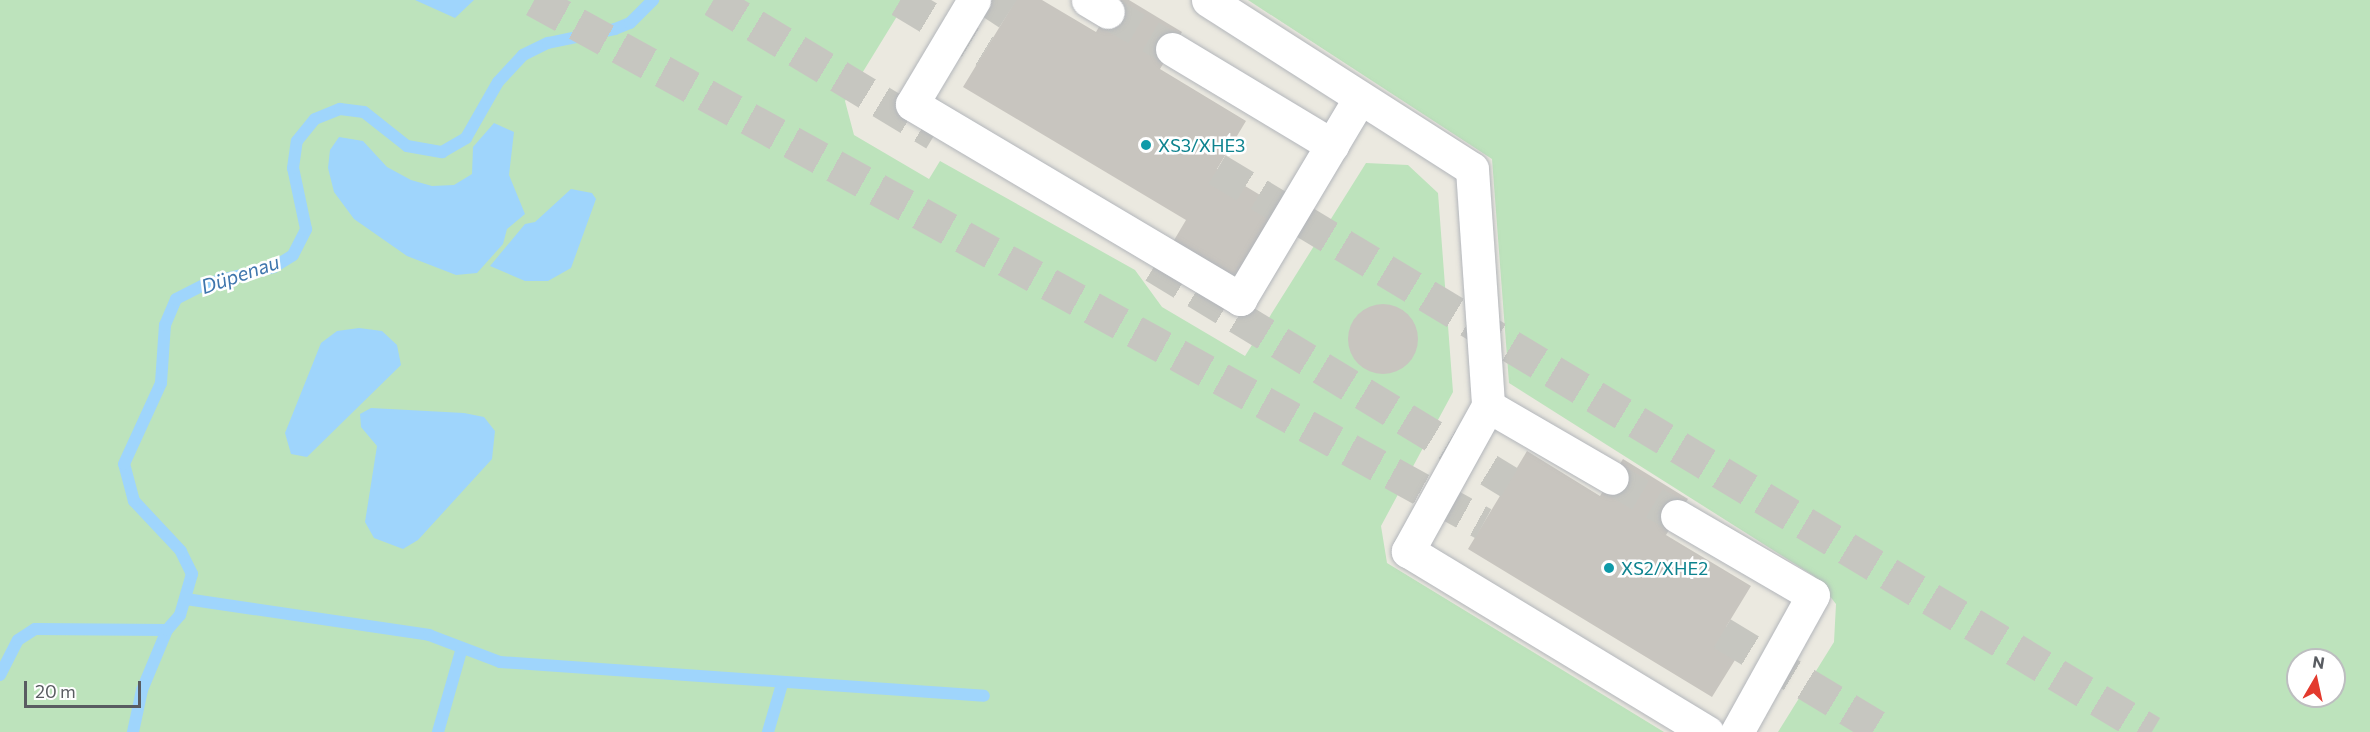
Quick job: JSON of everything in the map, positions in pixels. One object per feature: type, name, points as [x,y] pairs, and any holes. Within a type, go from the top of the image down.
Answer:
[{"type":"lane","points":[[974,0],[912,104],[1240,299],[1360,98]]},
{"type":"lane","points":[[1208,0],[1472,169],[1488,406],[1408,551],[1707,732]]},
{"type":"lane","points":[[1172,49],[1332,145]]},
{"type":"lane","points":[[1488,406],[1612,478]]},
{"type":"lane","points":[[1677,516],[1813,596],[1737,732]]},
{"type":"green space","points":[[0,0],[907,0],[845,101],[854,135],[929,179],[940,161],[1135,270],[1162,307],[1245,356],[1366,163],[1408,165],[1438,193],[1453,392],[1381,526],[1387,563],[1664,732],[0,732]]},
{"type":"green space","points":[[1248,0],[2370,0],[2370,732],[1778,732],[1834,642],[1836,604],[1814,576],[1509,383],[1492,159]]},
{"type":"water","points":[[415,0],[474,0],[455,18]]},
{"type":"water","points":[[494,123],[514,132],[509,175],[525,214],[507,229],[503,244],[477,273],[456,275],[407,256],[354,219],[334,192],[328,168],[330,150],[339,137],[363,141],[387,167],[411,180],[432,186],[454,185],[472,174],[473,147]]},
{"type":"water","points":[[571,189],[592,193],[596,199],[571,268],[548,281],[525,281],[490,266],[525,224],[535,222]]},
{"type":"water","points":[[359,328],[382,331],[397,345],[401,365],[307,457],[291,454],[285,433],[321,343],[337,331]]},
{"type":"water","points":[[371,408],[464,413],[484,417],[495,431],[492,459],[418,540],[403,549],[374,538],[365,522],[377,446],[361,427],[360,414]]},
{"type":"building","name":"XS3/XHE3","points":[[1016,0],[1042,0],[1096,32],[1115,0],[1129,0],[1182,32],[1160,69],[1246,121],[1217,169],[1280,207],[1233,285],[1170,247],[1186,220],[963,87]]},
{"type":"building","points":[[1383,304],[1396,307],[1408,314],[1415,326],[1418,339],[1415,352],[1408,364],[1396,371],[1383,374],[1370,371],[1358,364],[1351,352],[1348,339],[1351,326],[1358,314],[1370,307]]},
{"type":"building","name":"XS2/XHE2","points":[[1527,451],[1600,496],[1623,459],[1688,499],[1666,535],[1751,586],[1726,627],[1748,639],[1712,697],[1468,549]]},
{"type":"waterway","name":"Düpenau","points":[[133,732],[142,690],[167,630],[180,615],[192,574],[181,551],[134,501],[124,464],[161,383],[165,325],[176,299],[205,284],[274,267],[293,255],[306,229],[293,168],[297,141],[315,119],[340,109],[364,112],[407,146],[442,152],[466,138],[498,82],[523,55],[548,43],[615,29],[630,23],[653,0]]},
{"type":"waterway","points":[[186,599],[429,635],[500,662],[984,696]]},
{"type":"waterway","name":"Düpenau","points":[[0,675],[18,640],[35,629],[167,630]]},
{"type":"waterway","points":[[438,732],[461,651]]},
{"type":"waterway","points":[[768,732],[782,684]]},
{"type":"tunnel","points":[[534,0],[1483,523]]},
{"type":"tunnel","points":[[713,0],[935,134]]},
{"type":"tunnel","points":[[900,0],[985,51]]},
{"type":"tunnel","points":[[988,0],[1008,13]]},
{"type":"tunnel","points":[[1108,12],[1172,49]]},
{"type":"tunnel","points":[[1217,169],[2152,732]]},
{"type":"tunnel","points":[[1154,266],[1509,482]]},
{"type":"tunnel","points":[[1612,478],[1677,516]]},
{"type":"tunnel","points":[[1722,633],[1886,732]]},
{"type":"place","name":"XS3/XHE3","points":[[1146,145]]},
{"type":"place","name":"XS2/XHE2","points":[[1609,568]]}]
